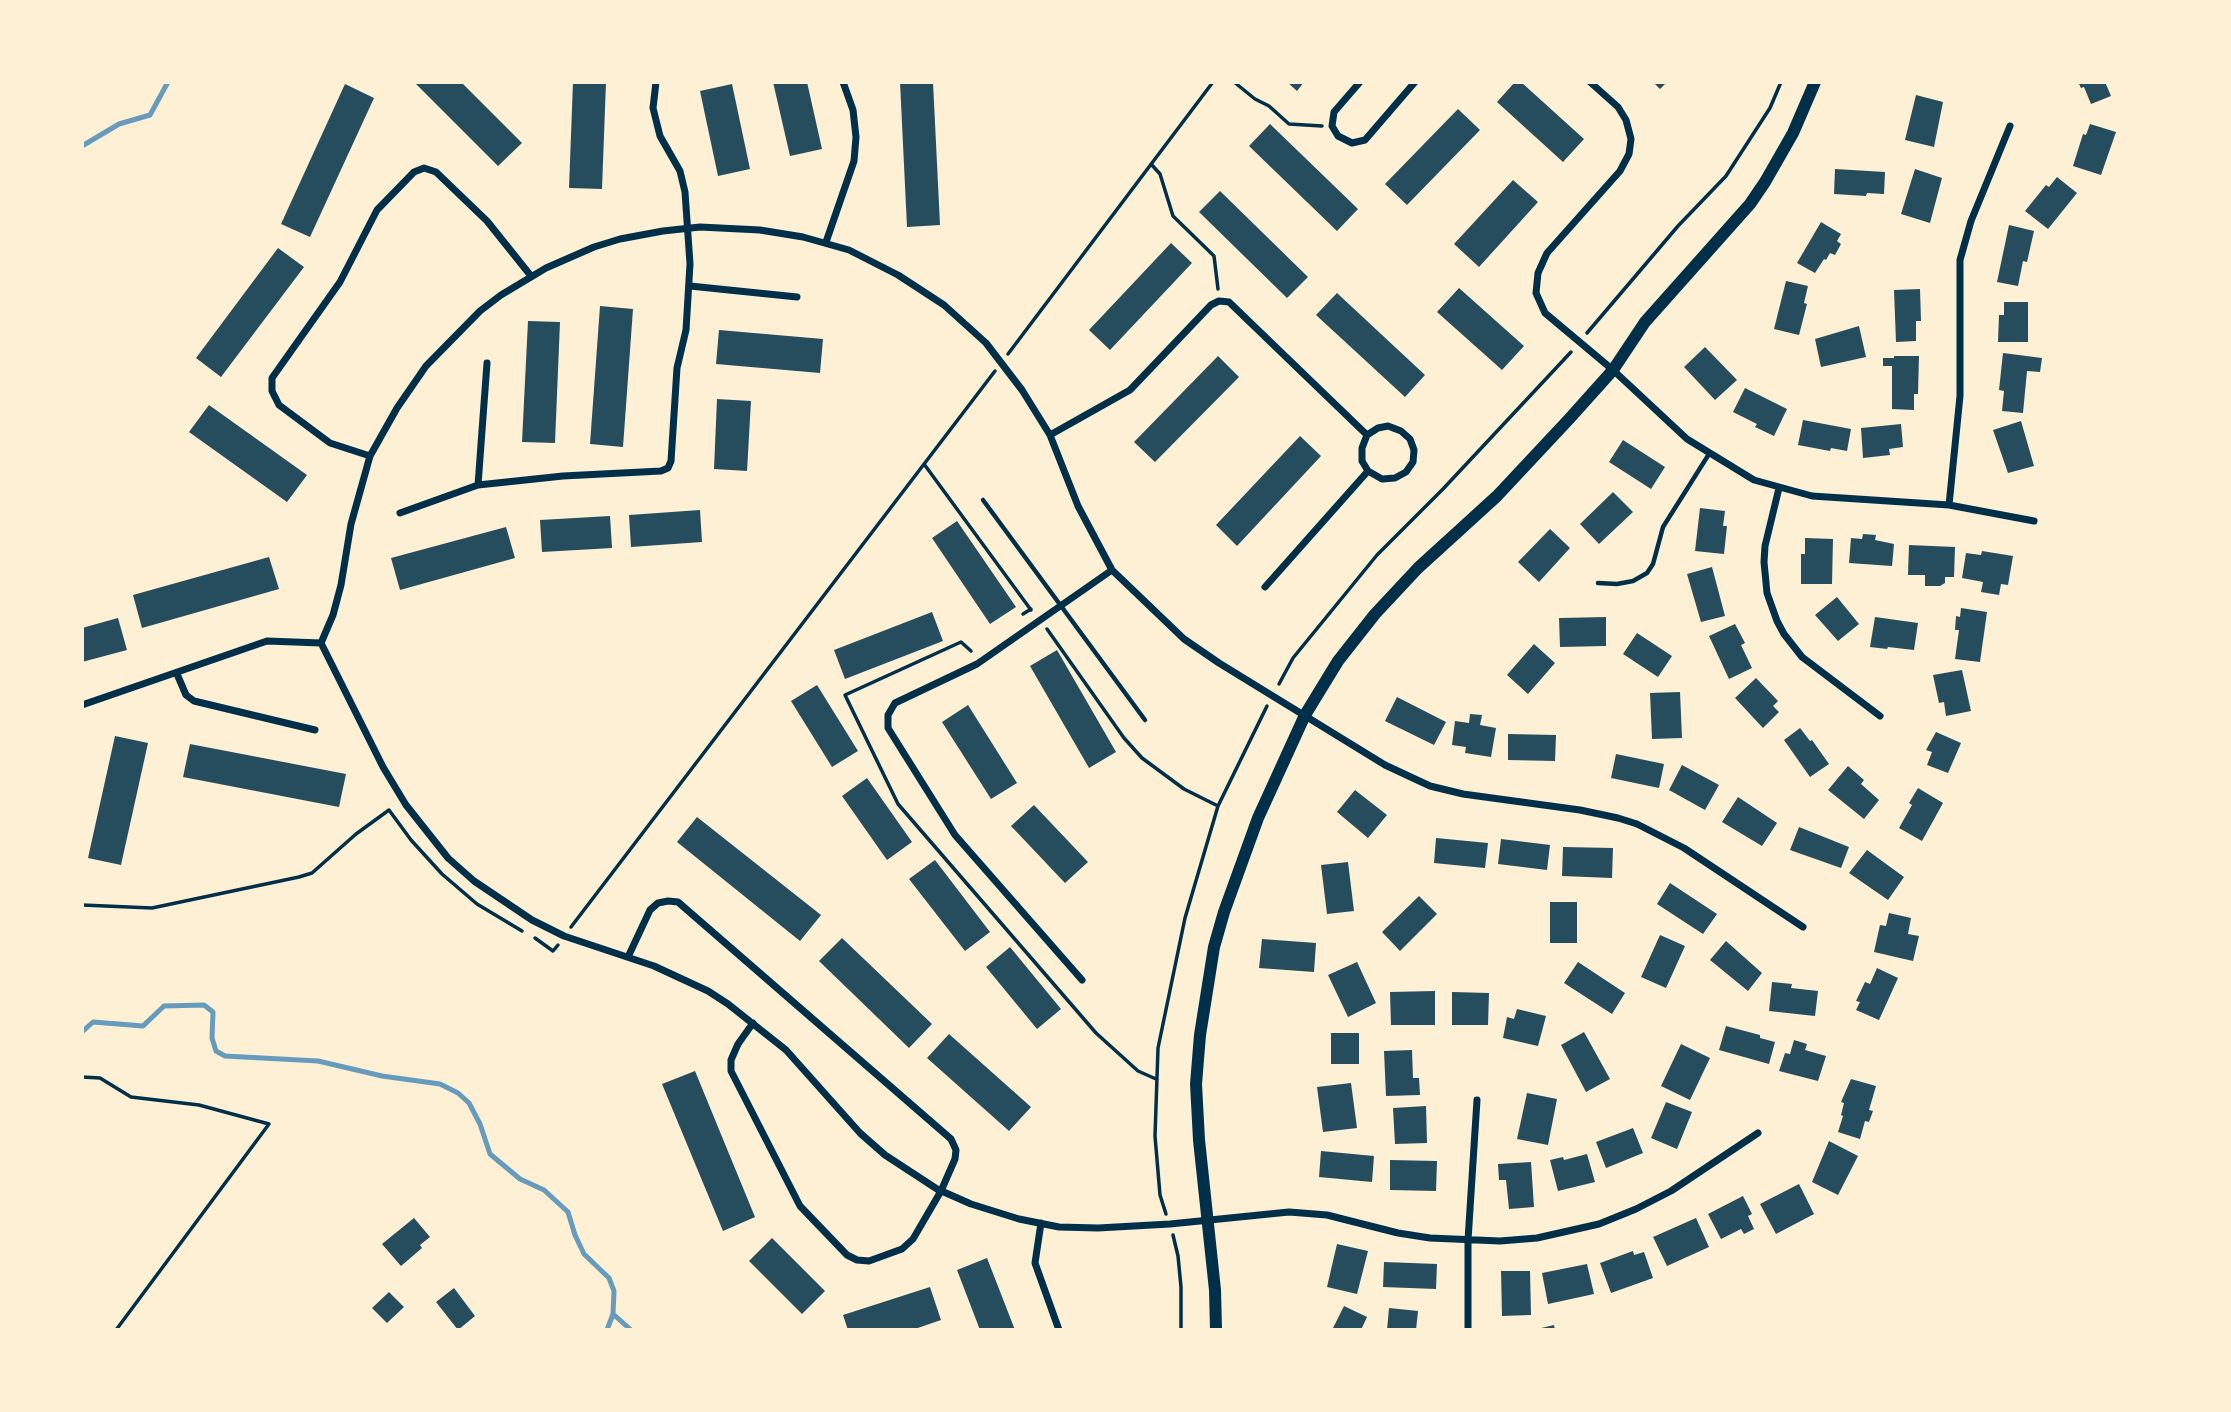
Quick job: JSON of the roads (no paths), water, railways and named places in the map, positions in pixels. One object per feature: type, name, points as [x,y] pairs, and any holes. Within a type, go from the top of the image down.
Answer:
[{"type":"main road","points":[[1216,1330],[1215,1290],[1196,1084],[1200,1035],[1214,947],[1258,818],[1305,715],[1338,661],[1375,614],[1418,568],[1497,496],[1613,370],[1645,321],[1750,204],[1793,133],[1815,82]]},
{"type":"street","points":[[400,513],[478,485],[563,476],[661,471],[668,468],[671,461],[677,368],[686,330],[690,286],[684,192],[680,171],[660,136],[653,108],[656,82]]},
{"type":"street","points":[[826,242],[854,161],[856,137],[853,110],[843,82]]},
{"type":"street","points":[[1360,82],[1334,112],[1332,126],[1338,136],[1352,143],[1365,139],[1415,82]]},
{"type":"street","points":[[1590,82],[1618,107],[1626,120],[1630,139],[1629,154],[1620,171],[1547,253],[1538,273],[1536,293],[1545,313],[1613,370],[1667,422],[1709,454],[1754,480],[1812,496],[1949,505],[2034,521]]},
{"type":"street","points":[[1949,505],[1961,372],[1958,301],[1960,260],[1971,221],[2010,126]]},
{"type":"street","points":[[370,456],[330,443],[279,405],[272,391],[272,378],[340,282],[377,211],[414,172],[424,168],[436,172],[487,221],[531,276]]},
{"type":"street","points":[[1758,1133],[1671,1191],[1636,1209],[1599,1224],[1537,1238],[1500,1241],[1430,1238],[1398,1233],[1328,1215],[1289,1212],[1208,1222],[1098,1228],[1041,1223],[971,1204],[941,1191],[904,1169],[860,1133],[786,1050],[708,991],[628,957],[564,936],[522,914],[474,881],[448,858],[406,805],[383,767],[321,643],[339,595],[351,524],[370,456],[397,408],[426,366],[442,346],[480,311],[531,276],[594,247],[620,239],[687,228],[760,230],[826,242],[849,250],[922,289],[966,324],[1003,364],[1050,435],[1078,506],[1112,570],[1184,639],[1385,765],[1430,786],[1463,794],[1580,810],[1637,824],[1684,848],[1803,927]]},
{"type":"street","points":[[690,286],[797,297]]},
{"type":"street","points":[[1050,435],[1130,390],[1211,304],[1219,301],[1229,302],[1367,435]]},
{"type":"street","points":[[478,485],[487,363]]},
{"type":"street","points":[[1388,426],[1401,431],[1410,439],[1414,450],[1413,462],[1406,472],[1395,478],[1382,479],[1368,471],[1362,461],[1362,448],[1367,435],[1378,428],[1388,426]]},
{"type":"street","points":[[1265,587],[1368,471]]},
{"type":"street","points":[[1779,488],[1765,546],[1764,562],[1768,593],[1777,621],[1802,657],[1880,716]]},
{"type":"street","points":[[1082,981],[956,835],[888,728],[888,715],[895,703],[977,664],[1112,570]]},
{"type":"street","points":[[82,705],[267,641],[321,643]]},
{"type":"street","points":[[177,674],[186,695],[194,701],[315,730]]},
{"type":"street","points":[[628,957],[650,910],[658,903],[678,902],[951,1139],[956,1150],[941,1191],[913,1239],[902,1250],[869,1261],[857,1260],[847,1255],[800,1206],[731,1070],[731,1060],[738,1044],[753,1023]]},
{"type":"street","points":[[1468,1330],[1468,1240],[1477,1100]]},
{"type":"street","points":[[1041,1223],[1035,1263],[1059,1330]]},
{"type":"lane","points":[[1598,583],[1633,581],[1647,573],[1653,564],[1663,527],[1709,454]]},
{"type":"lane","points":[[983,500],[1145,720]]},
{"type":"waterway","points":[[82,146],[119,124],[150,115],[168,82]]},
{"type":"waterway","points":[[82,1032],[93,1022],[143,1026],[164,1006],[204,1005],[213,1012],[212,1038],[216,1051],[225,1056],[318,1061],[382,1076],[440,1084],[458,1093],[469,1103],[480,1124],[490,1154],[520,1179],[544,1190],[568,1212],[584,1254],[609,1278],[614,1291],[613,1314],[607,1330]]},
{"type":"waterway","points":[[613,1314],[631,1330]]}]
